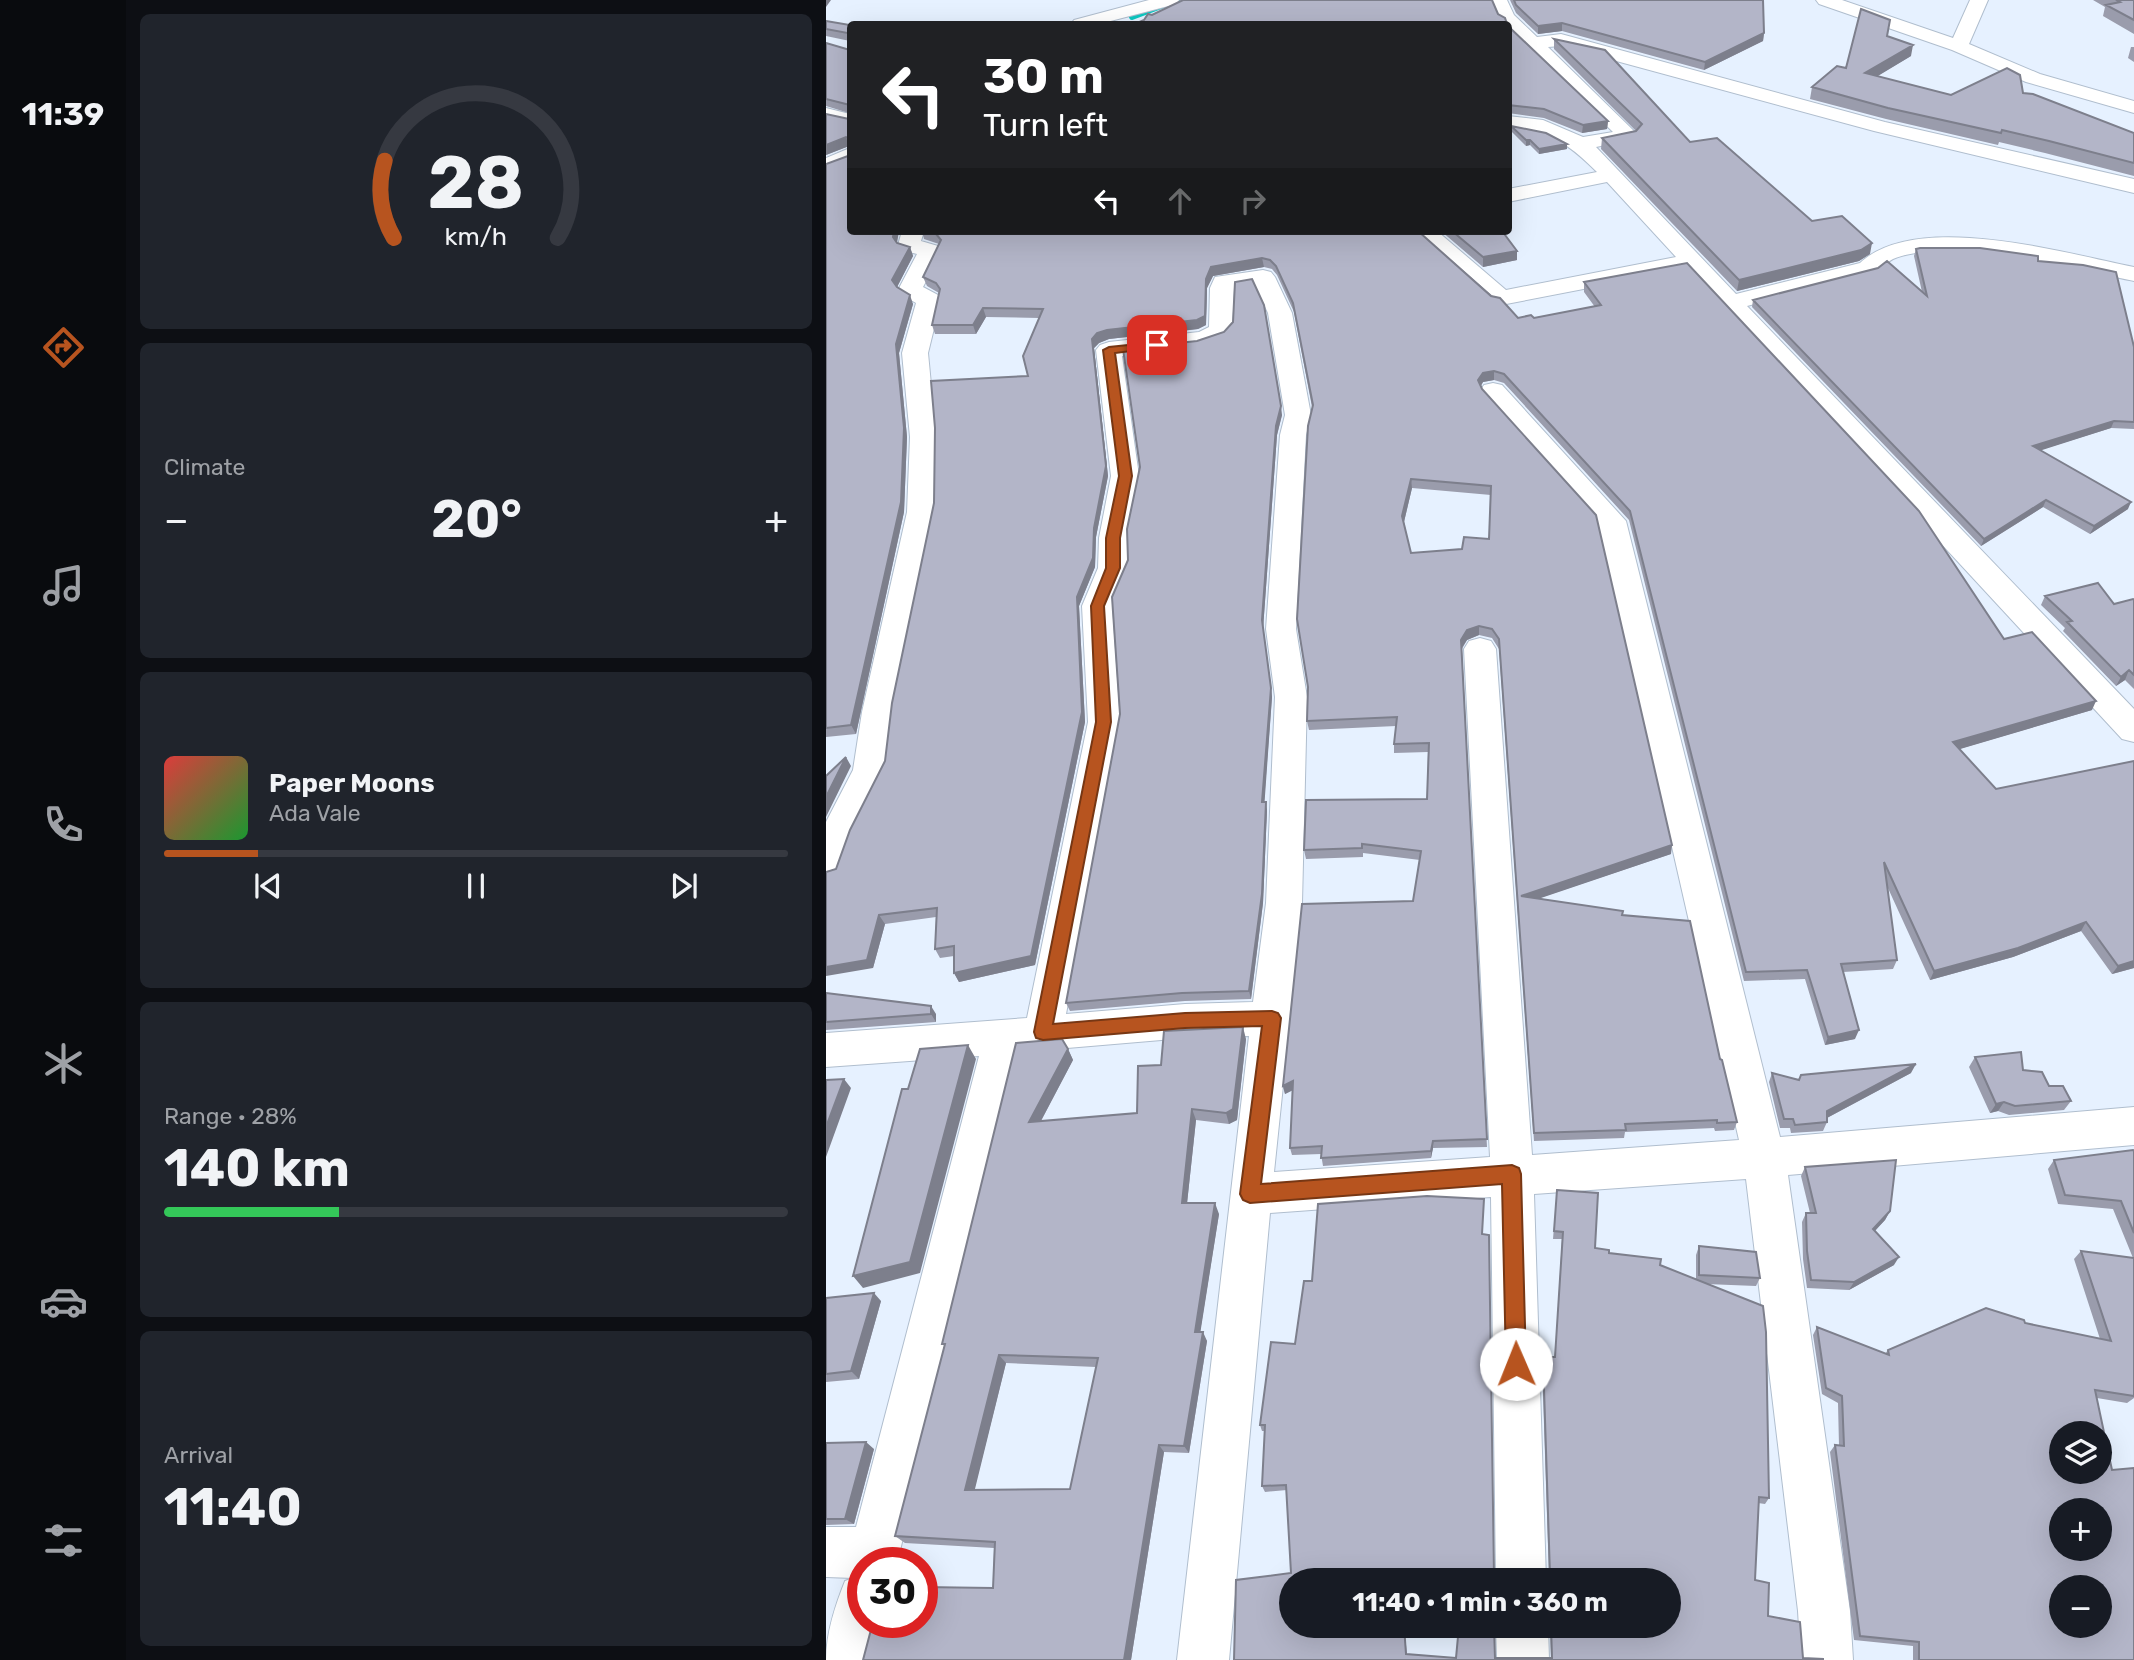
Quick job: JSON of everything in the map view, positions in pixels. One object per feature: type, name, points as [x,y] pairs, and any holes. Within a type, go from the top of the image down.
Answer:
[{"type":"street","points":[[1091,21],[1170,0]]},
{"type":"street","points":[[1498,0],[1510,21]]},
{"type":"street","points":[[1825,0],[1959,46],[2033,78],[2134,107]]},
{"type":"street","points":[[1959,46],[1979,0]]},
{"type":"street","points":[[1512,23],[1628,135],[1580,144]]},
{"type":"street","points":[[1534,43],[1561,40],[1881,127],[2134,186]]},
{"type":"street","points":[[826,114],[847,119]]},
{"type":"street","points":[[1512,122],[1536,124],[1580,144],[1612,175],[2134,730]]},
{"type":"street","points":[[826,166],[847,156]]},
{"type":"street","points":[[1512,195],[1612,175]]},
{"type":"street","points":[[826,867],[835,838],[870,770],[878,712],[921,512],[923,437],[915,353],[929,300],[910,290],[930,251],[909,246],[912,235]]},
{"type":"street","points":[[1428,235],[1501,298],[1693,261]]},
{"type":"street","points":[[1732,302],[1868,268],[1882,255],[1920,244],[1997,247],[2134,274]]},
{"type":"street","points":[[877,1547],[1024,1035],[1104,722],[1097,606],[1113,568],[1113,538],[1125,476],[1109,350],[1205,340],[1220,331],[1224,318],[1221,296],[1223,282],[1264,277],[1280,313],[1298,415],[1293,435],[1281,629],[1291,697],[1284,902],[1250,1194],[1203,1660]]},
{"type":"street","points":[[1493,391],[1612,521],[1764,1158],[1798,1397],[1824,1611],[1827,1660]]},
{"type":"street","points":[[1480,649],[1512,1174],[1521,1568]]},
{"type":"street","points":[[826,1050],[1185,1021],[1272,1018]]},
{"type":"street","points":[[1250,1194],[1764,1158],[2134,1126]]},
{"type":"street","points":[[826,1552],[847,1561]]},
{"type":"street","points":[[847,1660],[853,1638]]},
{"type":"street","points":[[1522,1638],[1523,1660]]},
{"type":"building","points":[[1183,0],[1492,0],[1498,14],[1506,21],[1142,21],[1148,14],[1152,15]]},
{"type":"building","points":[[1514,0],[1763,0],[1764,33],[1705,62],[1562,23],[1538,26]]},
{"type":"building","points":[[2116,0],[2134,0],[2134,20],[2106,5],[2120,2]]},
{"type":"building","points":[[1861,9],[1890,20],[1887,36],[1913,45],[1865,73],[1951,95],[2007,68],[2020,75],[2023,93],[2033,94],[2134,133],[2134,163],[2002,130],[2001,133],[1888,108],[1812,87],[1837,66],[1846,68]]},
{"type":"building","points":[[826,21],[847,24],[847,33],[826,29]]},
{"type":"building","points":[[1512,30],[1608,121],[1583,125],[1544,109],[1512,105]]},
{"type":"building","points":[[1554,39],[1605,50],[1690,142],[1717,138],[1812,221],[1842,216],[1872,243],[1861,250],[1739,280],[1602,138],[1636,131],[1642,124]]},
{"type":"building","points":[[826,43],[847,49],[847,104],[826,99]]},
{"type":"building","points":[[826,114],[847,119],[847,138],[826,145]]},
{"type":"building","points":[[1512,126],[1546,133],[1567,144],[1539,149],[1530,140],[1526,140]]},
{"type":"building","points":[[847,156],[847,235],[893,235],[897,243],[910,247],[892,280],[897,287],[910,295],[896,344],[904,428],[901,502],[851,725],[826,728],[826,164]]},
{"type":"building","points":[[937,235],[1422,235],[1491,296],[1500,298],[1518,318],[1531,315],[1534,318],[1601,305],[1584,282],[1687,263],[1919,511],[2004,639],[2032,632],[2096,701],[1953,742],[1996,789],[2134,761],[2134,961],[2118,966],[2086,922],[2018,948],[1934,971],[1884,862],[1897,960],[1841,964],[1859,1030],[1828,1037],[1807,970],[1746,972],[1630,511],[1504,374],[1494,371],[1483,373],[1478,380],[1482,389],[1596,515],[1672,845],[1521,896],[1623,911],[1622,915],[1690,921],[1720,1059],[1737,1122],[1717,1123],[1717,1120],[1625,1124],[1626,1130],[1534,1133],[1499,639],[1492,629],[1479,626],[1467,630],[1461,640],[1487,1139],[1433,1141],[1431,1151],[1321,1158],[1322,1146],[1290,1148],[1293,1081],[1283,1086],[1302,904],[1413,901],[1421,851],[1362,844],[1362,848],[1304,850],[1306,800],[1427,799],[1429,743],[1394,744],[1397,717],[1307,721],[1308,687],[1297,619],[1308,426],[1313,405],[1293,303],[1276,266],[1270,260],[1262,258],[1211,267],[1206,279],[1205,316],[1197,320],[1107,330],[1097,333],[1092,339],[1106,466],[1094,528],[1093,558],[1077,597],[1082,712],[1031,956],[954,973],[954,946],[935,949],[937,908],[879,915],[867,960],[826,967],[826,872],[836,869],[850,830],[885,761],[892,703],[934,503],[935,428],[931,381],[1028,376],[1023,356],[1043,309],[983,308],[973,325],[932,325],[940,289],[936,283],[923,277],[941,240]],"holes":[[[1411,479],[1491,486],[1489,539],[1464,537],[1462,549],[1411,553],[1402,516]]]},
{"type":"building","points":[[1457,235],[1505,235],[1517,251],[1483,257]]},
{"type":"building","points":[[1980,248],[2038,256],[2038,261],[2083,265],[2116,272],[2134,347],[2134,422],[2114,421],[2033,446],[2131,502],[2094,526],[2046,500],[1984,539],[1753,300],[1878,268],[1887,261],[1927,296],[1916,249]]},
{"type":"building","points":[[1252,279],[1264,305],[1281,406],[1276,426],[1262,620],[1271,688],[1262,802],[1266,802],[1262,894],[1249,991],[1182,993],[1066,1003],[1120,714],[1112,597],[1128,560],[1127,529],[1140,467],[1123,349],[1197,341],[1224,332],[1233,322],[1235,282]]},
{"type":"building","points":[[2098,583],[2114,604],[2134,600],[2134,675],[2129,670],[2121,677],[2067,622],[2072,621],[2045,596]]},
{"type":"building","points":[[846,757],[826,797],[826,776]]},
{"type":"building","points":[[826,993],[931,1006],[931,1014],[826,1022]]},
{"type":"building","points":[[1243,1027],[1233,1109],[1226,1113],[1192,1109],[1182,1203],[1215,1203],[1195,1332],[1203,1332],[1184,1446],[1159,1445],[1124,1660],[863,1660],[869,1638],[938,1638],[938,1587],[993,1588],[995,1542],[895,1536],[945,1344],[942,1344],[1016,1043],[1062,1039],[1068,1049],[1029,1122],[1137,1113],[1138,1066],[1161,1065],[1164,1031]],"holes":[[[999,1355],[1098,1358],[1070,1489],[965,1490]]]},
{"type":"building","points":[[968,1045],[910,1262],[853,1276],[902,1089],[908,1089],[920,1049]]},
{"type":"building","points":[[2021,1052],[2023,1070],[2042,1072],[2049,1086],[2063,1086],[2071,1101],[2015,1106],[2004,1102],[1996,1104],[1975,1057]]},
{"type":"building","points":[[1916,1064],[1827,1111],[1827,1122],[1795,1125],[1793,1119],[1784,1119],[1772,1073],[1799,1080],[1801,1075]]},
{"type":"building","points":[[844,1079],[826,1127],[826,1080]]},
{"type":"building","points":[[2133,1150],[2134,1233],[2121,1201],[2065,1195],[2054,1160]]},
{"type":"building","points":[[1896,1160],[1890,1211],[1873,1229],[1899,1257],[1854,1282],[1811,1280],[1806,1213],[1816,1213],[1805,1167]]},
{"type":"building","points":[[1557,1190],[1598,1193],[1595,1248],[1609,1250],[1609,1253],[1661,1259],[1660,1265],[1763,1306],[1766,1332],[1769,1498],[1759,1497],[1755,1580],[1769,1583],[1768,1616],[1800,1622],[1803,1658],[1823,1660],[1234,1660],[1236,1580],[1279,1575],[1279,1638],[1405,1638],[1406,1654],[1456,1658],[1458,1638],[1494,1638],[1495,1658],[1552,1658],[1551,1638],[1681,1638],[1681,1568],[1550,1568],[1543,1357],[1555,1357],[1563,1232],[1554,1231]]},
{"type":"building","points":[[1427,1196],[1484,1199],[1482,1234],[1489,1235],[1494,1568],[1291,1568],[1286,1485],[1262,1486],[1265,1425],[1260,1425],[1271,1342],[1295,1344],[1304,1281],[1312,1281],[1318,1204]]},
{"type":"building","points":[[1699,1246],[1756,1252],[1760,1278],[1699,1275]]},
{"type":"building","points":[[2081,1251],[2134,1258],[2134,1396],[2095,1390],[2102,1421],[2049,1421],[2049,1484],[2112,1484],[2112,1470],[2134,1468],[2134,1660],[1919,1660],[1919,1642],[1860,1636],[1835,1445],[1844,1446],[1842,1396],[1826,1388],[1817,1327],[1889,1355],[1888,1350],[1986,1308],[2024,1320],[2025,1323],[2111,1341]]},
{"type":"building","points":[[874,1293],[851,1371],[826,1374],[826,1298]]},
{"type":"building","points":[[866,1442],[845,1519],[826,1519],[826,1443]]},
{"type":"waterway","points":[[1132,17],[1177,0]]},
{"type":"route","points":[[1157,345],[1109,350],[1111,385],[1125,476],[1113,538],[1113,568],[1097,606],[1104,722],[1043,1032],[1185,1021],[1272,1018],[1250,1194],[1512,1174],[1516,1364]]}]
